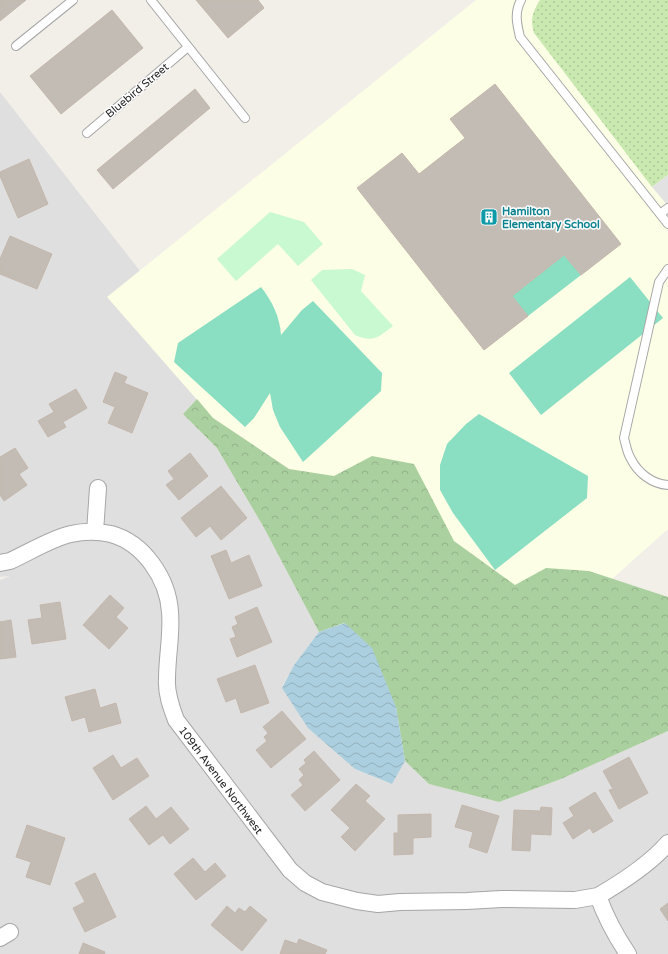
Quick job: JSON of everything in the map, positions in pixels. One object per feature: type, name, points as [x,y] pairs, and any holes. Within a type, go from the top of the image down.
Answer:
[{"type":"street","points":[[95,532],[98,488]]},
{"type":"street","name":"109th Avenue Northwest","points":[[0,563],[10,561],[70,534],[95,532],[111,534],[131,544],[146,556],[159,573],[167,592],[171,629],[167,680],[170,706],[176,720],[290,870],[305,883],[322,892],[339,897],[378,904],[501,899],[575,900],[598,896]]},
{"type":"street","points":[[628,954],[606,918],[598,896],[615,886],[651,860],[668,843]]},
{"type":"lane","points":[[16,46],[72,0]]},
{"type":"lane","points":[[151,0],[245,118]]},
{"type":"lane","points":[[521,0],[516,14],[520,37],[668,224]]},
{"type":"lane","name":"Bluebird Street","points":[[87,133],[188,47]]},
{"type":"lane","points":[[660,214],[668,208]]},
{"type":"lane","points":[[668,269],[659,282],[624,438],[630,459],[643,475],[661,484],[668,485]]},
{"type":"shaded area","points":[[476,0],[668,0],[668,529],[557,628],[289,469],[213,418],[107,297]]},
{"type":"shaded area","points":[[0,92],[140,271],[108,297],[197,399],[183,414],[217,448],[263,526],[319,632],[294,665],[282,687],[355,769],[391,784],[405,761],[429,784],[499,802],[561,779],[668,731],[668,954],[0,954],[0,580],[10,576],[0,577]]},
{"type":"shaded area","points":[[668,175],[668,206],[652,187]]},
{"type":"green space","points":[[540,0],[668,0],[668,175],[652,187],[534,33],[532,16]]},
{"type":"green space","points":[[270,212],[304,222],[323,244],[298,266],[278,244],[236,281],[217,259]]},
{"type":"green space","points":[[564,255],[581,275],[528,316],[512,296]]},
{"type":"green space","points":[[352,269],[365,275],[361,291],[393,326],[376,338],[367,339],[355,335],[311,280],[322,270]]},
{"type":"green space","points":[[630,277],[663,318],[541,415],[509,373]]},
{"type":"green space","points":[[261,287],[275,310],[281,335],[302,310],[313,301],[382,373],[381,391],[303,462],[280,427],[273,410],[270,393],[254,418],[245,427],[174,362],[178,343]]},
{"type":"green space","points":[[197,399],[213,418],[289,469],[334,476],[372,456],[414,464],[454,541],[515,585],[546,568],[589,571],[668,597],[668,731],[561,779],[499,802],[429,784],[405,761],[396,707],[344,623],[319,632],[263,526],[217,448],[183,414]]},
{"type":"green space","points":[[479,414],[588,476],[587,498],[495,570],[453,513],[440,490],[440,465],[447,444],[466,424]]},
{"type":"water","points":[[345,623],[372,648],[396,707],[405,761],[392,784],[355,769],[308,728],[282,688],[294,665],[319,632]]},
{"type":"building","points":[[0,0],[26,0],[0,21]]},
{"type":"building","points":[[196,0],[258,0],[264,8],[228,38]]},
{"type":"building","points":[[112,10],[143,48],[61,114],[30,76]]},
{"type":"building","name":"Hamilton Elementary School","points":[[495,84],[621,244],[581,275],[564,255],[512,296],[528,316],[484,350],[357,188],[402,153],[419,174],[465,138],[450,119]]},
{"type":"building","points":[[195,89],[210,108],[113,189],[97,170]]},
{"type":"building","points":[[29,159],[48,204],[18,218],[0,176],[0,172]]},
{"type":"building","points":[[10,236],[52,254],[37,289],[0,274],[0,259]]},
{"type":"building","points":[[115,372],[127,377],[124,383],[148,393],[132,433],[108,423],[115,407],[103,402]]},
{"type":"building","points":[[76,389],[87,408],[63,422],[66,427],[48,437],[38,421],[54,412],[49,404]]},
{"type":"building","points":[[15,448],[28,468],[19,474],[27,485],[4,501],[0,495],[0,457]]},
{"type":"building","points":[[190,453],[208,476],[179,500],[166,485],[174,479],[168,471]]},
{"type":"building","points":[[221,486],[247,518],[221,540],[210,526],[196,537],[181,518]]},
{"type":"building","points":[[226,550],[231,563],[249,555],[262,586],[229,599],[211,556]]},
{"type":"building","points":[[110,595],[124,608],[116,617],[128,628],[109,649],[83,625]]},
{"type":"building","points":[[60,602],[66,639],[32,644],[28,620],[42,618],[40,605]]},
{"type":"building","points":[[257,607],[272,642],[237,657],[230,639],[236,637],[232,627],[238,624],[235,617]]},
{"type":"building","points":[[11,620],[16,657],[0,659],[0,622]]},
{"type":"building","points":[[255,665],[269,703],[241,713],[236,698],[226,702],[217,679]]},
{"type":"building","points":[[95,689],[100,708],[116,703],[121,723],[89,732],[85,717],[72,721],[65,697]]},
{"type":"building","points":[[282,711],[306,739],[271,768],[256,750],[267,741],[264,737],[268,733],[263,727]]},
{"type":"building","points":[[314,751],[340,780],[305,811],[291,795],[303,785],[299,780],[304,775],[299,769],[306,763],[304,760]]},
{"type":"building","points":[[113,755],[121,768],[137,758],[149,776],[113,800],[93,768]]},
{"type":"building","points":[[629,757],[648,793],[619,809],[609,790],[613,789],[603,771]]},
{"type":"building","points":[[356,784],[370,796],[365,801],[385,819],[355,851],[341,837],[350,828],[331,810]]},
{"type":"building","points":[[595,792],[613,821],[593,833],[590,828],[573,839],[563,823],[574,816],[569,808]]},
{"type":"building","points":[[462,805],[499,816],[487,853],[469,847],[473,832],[455,827]]},
{"type":"building","points":[[146,806],[156,819],[171,807],[189,829],[170,844],[163,835],[149,845],[129,819]]},
{"type":"building","points":[[541,807],[552,808],[551,835],[531,834],[530,851],[512,850],[514,810],[540,811]]},
{"type":"building","points":[[431,814],[431,837],[413,838],[413,854],[394,855],[394,833],[398,833],[398,815]]},
{"type":"building","points":[[27,825],[65,838],[50,885],[26,877],[31,862],[16,857]]},
{"type":"building","points":[[193,858],[205,872],[215,863],[226,876],[196,900],[174,874]]},
{"type":"building","points":[[95,873],[116,917],[85,932],[73,908],[85,902],[75,883]]},
{"type":"building","points":[[668,903],[668,921],[660,909]]},
{"type":"building","points":[[227,906],[235,913],[239,908],[245,912],[250,906],[267,920],[242,951],[211,925]]},
{"type":"building","points":[[299,939],[327,950],[325,954],[280,954],[285,940],[297,944]]},
{"type":"building","points":[[83,943],[105,952],[104,954],[79,954]]},
{"type":"place","name":"Hamilton Elementary School","points":[[489,217]]}]
